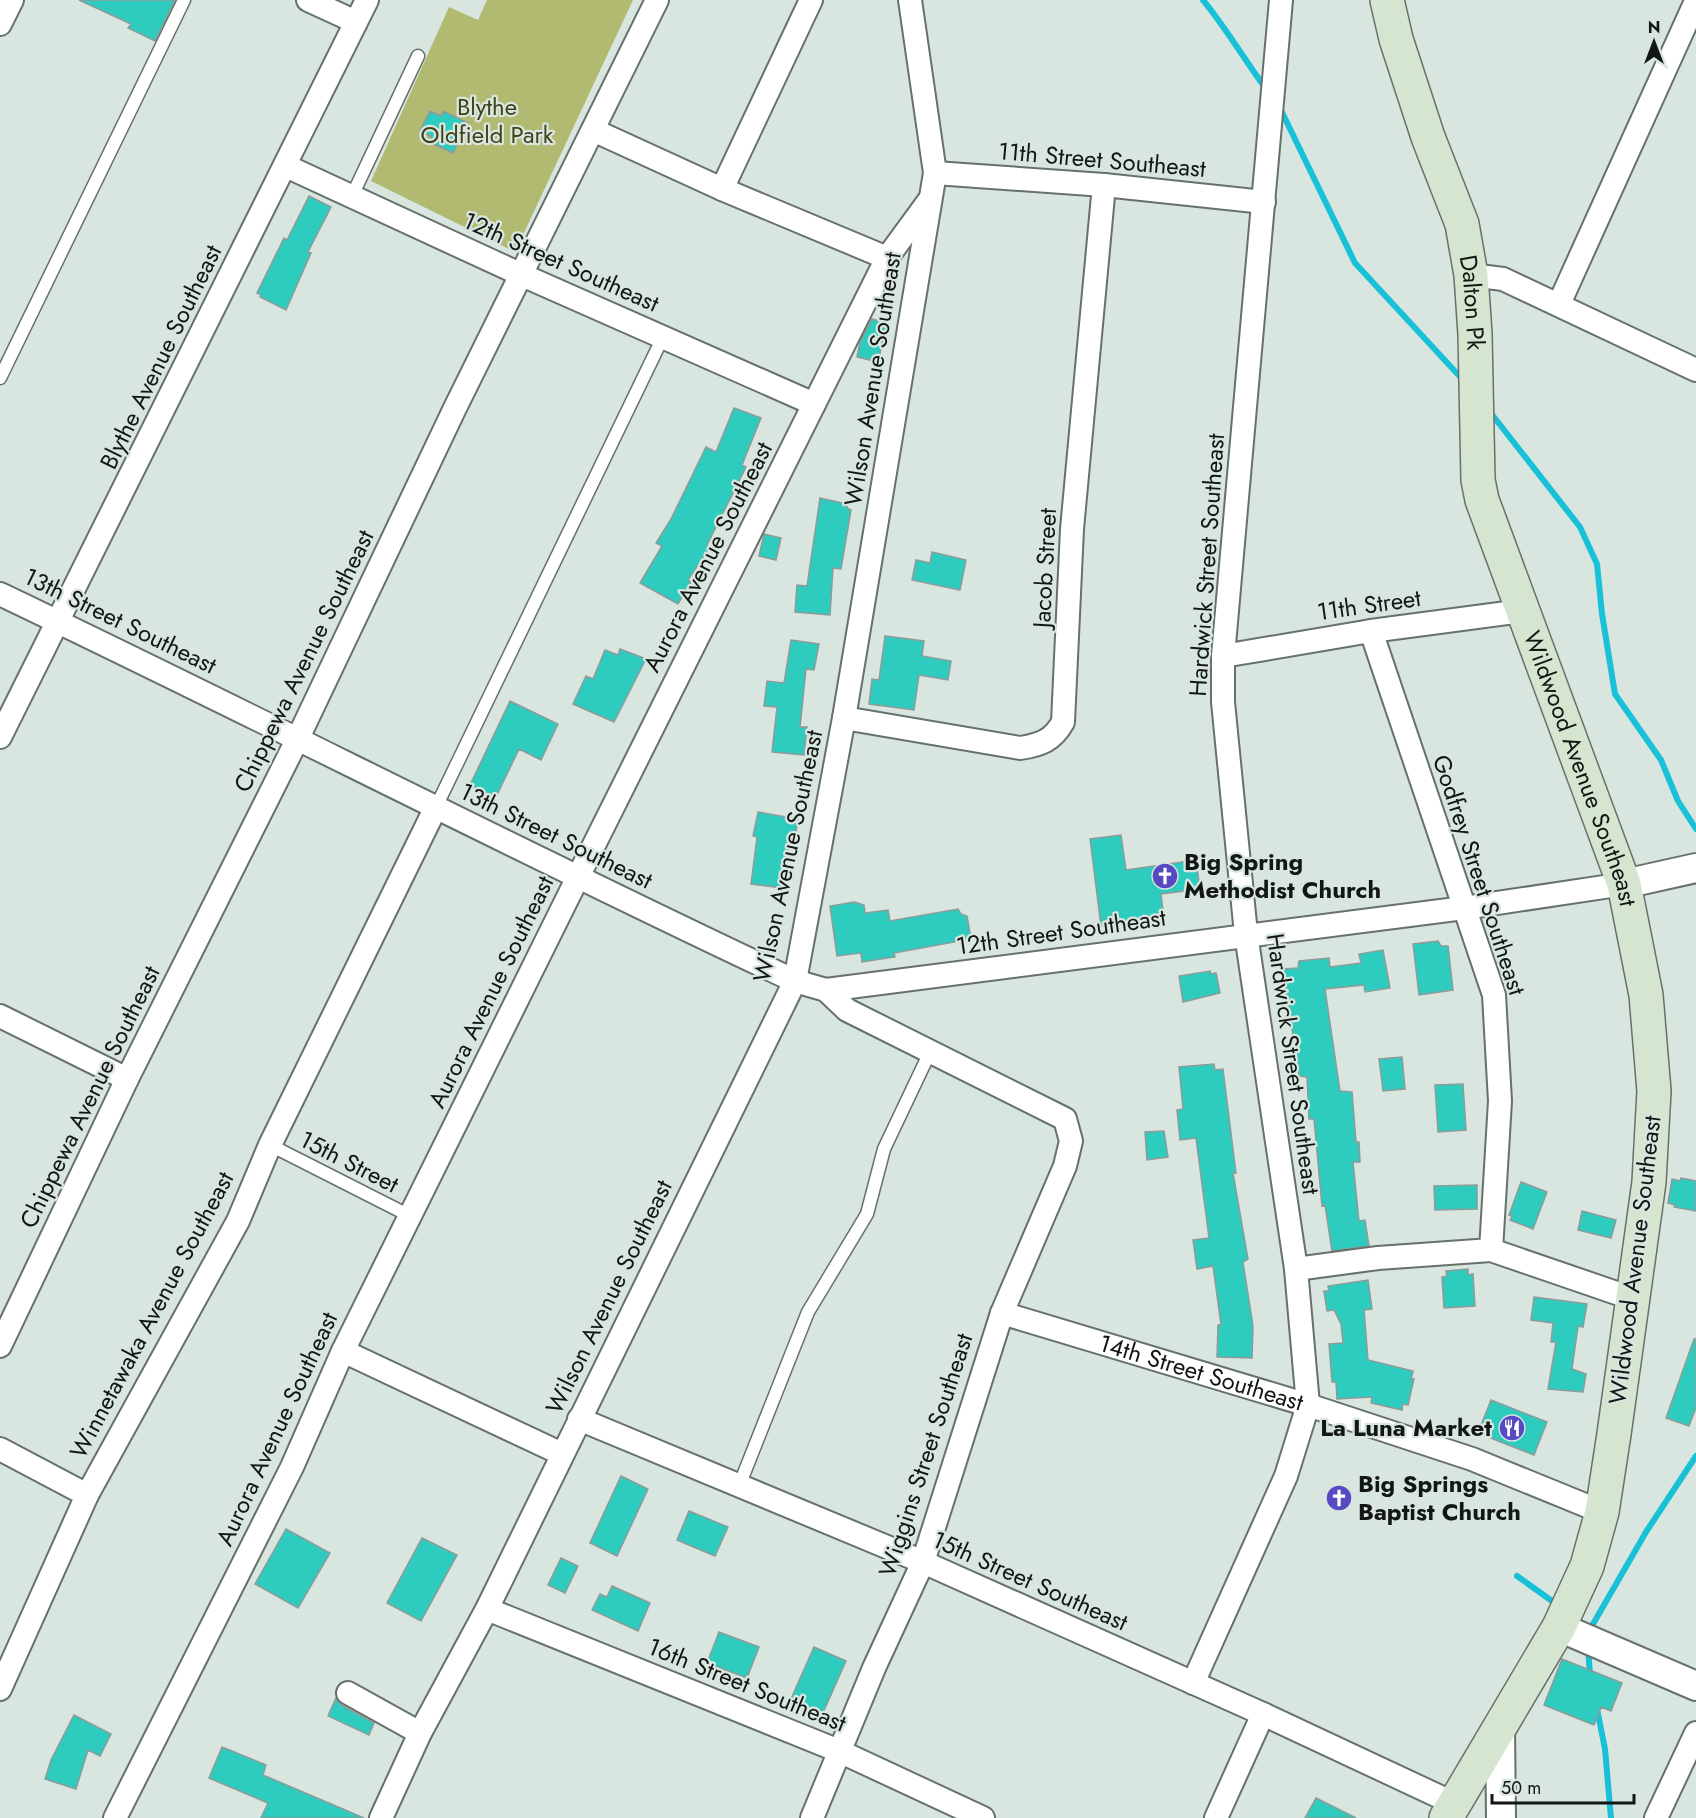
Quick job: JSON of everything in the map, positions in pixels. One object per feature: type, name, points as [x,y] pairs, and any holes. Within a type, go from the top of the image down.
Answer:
[{"type":"main road","name":"Dalton Pk","points":[[1387,0],[1396,39],[1425,126],[1462,224],[1471,275],[1479,480],[1490,524],[1522,611]]},
{"type":"main road","name":"Wildwood Avenue Southeast","points":[[1450,1811],[1559,1627],[1587,1566],[1602,1512],[1630,1298],[1649,1182],[1654,1091],[1646,995],[1624,884],[1522,611]]},
{"type":"street","points":[[0,24],[12,0]]},
{"type":"street","points":[[308,0],[356,22]]},
{"type":"street","name":"Blythe Avenue Southeast","points":[[0,737],[367,0]]},
{"type":"street","name":"Chippewa Avenue Southeast","points":[[0,1346],[127,1079],[298,738],[450,419],[657,0]]},
{"type":"street","points":[[722,189],[811,0]]},
{"type":"street","name":"Wilson Avenue Southeast","points":[[381,1818],[420,1732],[487,1609],[795,981],[844,718],[935,173],[910,0]]},
{"type":"street","name":"Hardwick Street Southeast","points":[[1193,1683],[1286,1476],[1308,1405],[1296,1269],[1246,934],[1223,702],[1223,656],[1281,0]]},
{"type":"street","points":[[1559,304],[1696,1]]},
{"type":"street","points":[[593,130],[722,189],[887,258]]},
{"type":"street","name":"12th Street Southeast","points":[[286,166],[522,275],[814,404]]},
{"type":"street","name":"11th Street Southeast","points":[[935,173],[1104,185],[1264,202]]},
{"type":"street","name":"Jacob Street","points":[[844,718],[1020,748],[1047,741],[1056,735],[1063,722],[1072,529],[1104,185]]},
{"type":"street","name":"Aurora Avenue Southeast","points":[[115,1818],[292,1467],[343,1351],[576,879],[887,258],[931,198]]},
{"type":"street","points":[[1471,275],[1503,279],[1696,370]]},
{"type":"street","name":"13th Street Southeast","points":[[0,594],[298,738],[576,879],[795,981],[826,990],[847,1010],[1065,1119],[1071,1141]]},
{"type":"street","name":"11th Street","points":[[1223,656],[1371,631],[1522,611]]},
{"type":"street","name":"Godfrey Street Southeast","points":[[1371,631],[1494,995],[1500,1101],[1491,1250]]},
{"type":"street","name":"Winnetawaka Avenue Southeast","points":[[0,1689],[87,1496],[238,1221],[270,1145],[436,807]]},
{"type":"street","points":[[1624,884],[1696,868]]},
{"type":"street","name":"12th Street Southeast","points":[[826,990],[1246,934],[1464,908],[1624,884]]},
{"type":"street","points":[[0,1016],[127,1079]]},
{"type":"street","name":"Wiggins Street Southeast","points":[[812,1818],[839,1750],[923,1562],[1002,1313],[1065,1166],[1071,1141]]},
{"type":"street","points":[[1296,1269],[1378,1258],[1491,1250],[1630,1298]]},
{"type":"street","name":"14th Street Southeast","points":[[1002,1313],[1308,1405],[1472,1459],[1602,1512]]},
{"type":"street","points":[[343,1351],[562,1454]]},
{"type":"street","name":"15th Street Southeast","points":[[579,1419],[923,1562],[1263,1713],[1450,1811]]},
{"type":"street","points":[[0,1449],[87,1496]]},
{"type":"street","name":"16th Street Southeast","points":[[487,1609],[839,1750],[983,1818]]},
{"type":"street","points":[[1559,1627],[1696,1686]]},
{"type":"street","points":[[348,1693],[420,1732]]},
{"type":"street","points":[[1216,1818],[1263,1713]]},
{"type":"street","points":[[1500,1727],[1502,1818]]},
{"type":"street","points":[[1656,1818],[1696,1733]]},
{"type":"lane","points":[[0,378],[184,0]]},
{"type":"lane","points":[[352,196],[418,56]]},
{"type":"lane","points":[[436,807],[663,337]]},
{"type":"lane","points":[[740,1486],[808,1312],[867,1214],[884,1149],[930,1052]]},
{"type":"lane","name":"15th Street","points":[[270,1145],[410,1216]]},
{"type":"green space","name":"Blythe Oldfield Park","points":[[487,0],[633,0],[515,252],[371,181],[449,7],[478,20]]},
{"type":"building","points":[[79,0],[175,0],[155,41],[128,28],[131,24]]},
{"type":"building","points":[[430,111],[441,116],[443,111],[468,123],[453,153],[429,142],[431,136],[420,131]]},
{"type":"building","points":[[309,196],[331,207],[308,252],[311,253],[286,310],[260,297],[261,295],[257,293],[284,238],[287,240]]},
{"type":"building","points":[[872,319],[887,323],[878,362],[857,357],[860,342]]},
{"type":"building","points":[[734,408],[761,418],[742,465],[746,467],[707,545],[710,547],[688,580],[691,582],[678,604],[640,583],[662,546],[656,543],[671,519],[706,447],[716,452]]},
{"type":"building","points":[[820,498],[847,504],[847,508],[851,510],[841,569],[833,568],[830,615],[795,612],[797,585],[807,586]]},
{"type":"building","points":[[764,534],[781,538],[776,560],[759,556]]},
{"type":"building","points":[[932,552],[966,560],[960,590],[912,580],[916,560],[930,563]]},
{"type":"building","points":[[885,636],[924,641],[922,656],[951,661],[948,680],[919,675],[914,710],[869,704],[872,679],[879,680]]},
{"type":"building","points":[[791,640],[819,644],[814,670],[806,669],[800,727],[807,727],[804,755],[772,752],[777,707],[764,706],[767,681],[784,683]]},
{"type":"building","points":[[620,649],[646,659],[614,722],[573,704],[586,676],[593,679],[605,650],[618,655]]},
{"type":"building","points":[[510,701],[558,724],[541,760],[519,749],[496,797],[470,785]]},
{"type":"building","points":[[758,812],[798,819],[794,844],[789,843],[783,888],[751,884],[757,837],[753,836]]},
{"type":"building","name":"Big Spring Methodist Church","points":[[1121,835],[1126,870],[1196,860],[1200,889],[1161,894],[1164,918],[1101,926],[1090,839]]},
{"type":"building","points":[[854,902],[864,905],[865,913],[888,910],[890,921],[958,909],[961,914],[967,916],[971,939],[894,953],[895,957],[862,962],[861,953],[837,956],[830,906]]},
{"type":"building","points":[[1438,941],[1441,946],[1448,946],[1453,990],[1419,995],[1413,944]]},
{"type":"building","points":[[1383,950],[1390,988],[1365,992],[1364,985],[1325,989],[1340,1091],[1352,1092],[1356,1142],[1359,1142],[1360,1162],[1353,1162],[1359,1221],[1365,1220],[1369,1246],[1332,1251],[1325,1205],[1322,1206],[1314,1119],[1309,1119],[1307,1077],[1299,1076],[1283,969],[1298,968],[1299,961],[1329,958],[1330,967],[1361,963],[1359,954]]},
{"type":"building","points":[[1210,971],[1211,974],[1216,973],[1220,993],[1183,1002],[1179,976]]},
{"type":"building","points":[[1402,1057],[1405,1089],[1383,1091],[1379,1059]]},
{"type":"building","points":[[1214,1064],[1215,1070],[1223,1069],[1236,1173],[1233,1173],[1248,1259],[1243,1262],[1253,1326],[1252,1358],[1217,1357],[1218,1325],[1221,1325],[1213,1266],[1197,1269],[1193,1240],[1209,1238],[1196,1138],[1180,1140],[1177,1110],[1183,1109],[1179,1067]]},
{"type":"building","points":[[1463,1084],[1466,1130],[1438,1132],[1435,1085]]},
{"type":"building","points":[[1164,1131],[1168,1157],[1147,1160],[1145,1132]]},
{"type":"building","points":[[1681,1178],[1696,1181],[1696,1211],[1674,1207],[1675,1205],[1668,1203],[1672,1179],[1680,1181]]},
{"type":"building","points":[[1521,1182],[1547,1192],[1533,1229],[1510,1220],[1512,1216],[1509,1215]]},
{"type":"building","points":[[1477,1185],[1477,1209],[1435,1210],[1434,1186]]},
{"type":"building","points":[[1582,1211],[1616,1220],[1611,1238],[1578,1230]]},
{"type":"building","points":[[1468,1269],[1468,1275],[1473,1274],[1475,1306],[1444,1308],[1442,1277],[1447,1276],[1446,1271]]},
{"type":"building","points":[[1368,1280],[1372,1309],[1364,1310],[1368,1360],[1413,1371],[1411,1380],[1414,1379],[1408,1405],[1403,1404],[1402,1410],[1371,1403],[1372,1397],[1337,1399],[1336,1382],[1332,1382],[1329,1344],[1343,1343],[1341,1324],[1334,1310],[1327,1311],[1324,1291],[1329,1291],[1328,1286]]},
{"type":"building","points":[[1534,1297],[1587,1304],[1583,1327],[1578,1326],[1572,1369],[1586,1374],[1583,1392],[1548,1389],[1556,1342],[1551,1342],[1553,1323],[1531,1320]]},
{"type":"building","points":[[1694,1339],[1696,1339],[1696,1408],[1689,1426],[1666,1418]]},
{"type":"building","name":"La Luna Market","points":[[1491,1400],[1547,1422],[1534,1455],[1478,1433]]},
{"type":"building","points":[[621,1476],[648,1489],[617,1556],[590,1543]]},
{"type":"building","points":[[689,1511],[728,1527],[715,1556],[677,1540]]},
{"type":"building","points":[[286,1529],[330,1553],[298,1608],[255,1584]]},
{"type":"building","points":[[422,1538],[457,1555],[421,1621],[387,1603]]},
{"type":"building","points":[[561,1558],[578,1566],[565,1593],[548,1585]]},
{"type":"building","points":[[612,1586],[650,1603],[638,1631],[592,1610],[600,1594],[607,1597]]},
{"type":"building","points":[[719,1632],[759,1647],[747,1678],[707,1663]]},
{"type":"building","points":[[814,1647],[846,1661],[822,1715],[790,1701]]},
{"type":"building","points":[[1562,1659],[1622,1683],[1611,1711],[1601,1707],[1594,1725],[1544,1705]]},
{"type":"building","points":[[336,1698],[341,1705],[374,1723],[369,1735],[328,1716]]},
{"type":"building","points":[[74,1715],[111,1734],[100,1756],[88,1750],[76,1789],[45,1779],[51,1760]]},
{"type":"building","points":[[222,1747],[266,1765],[263,1775],[364,1818],[261,1818],[268,1803],[209,1778]]},
{"type":"building","points":[[1316,1798],[1356,1818],[1305,1818]]},
{"type":"waterway","points":[[1203,0],[1266,89]]},
{"type":"waterway","points":[[1279,106],[1355,263],[1464,381]]},
{"type":"waterway","points":[[1490,412],[1580,527],[1597,564],[1602,614],[1615,694],[1661,760],[1678,801],[1696,829]]},
{"type":"waterway","points":[[1589,1631],[1646,1532],[1696,1456]]},
{"type":"waterway","points":[[1517,1576],[1559,1606]]},
{"type":"waterway","points":[[1588,1647],[1590,1675]]},
{"type":"waterway","points":[[1597,1709],[1605,1749],[1611,1818]]},
{"type":"place","name":"Big Spring Methodist Church","points":[[1165,876]]},
{"type":"place","name":"La Luna Market","points":[[1512,1428]]},
{"type":"place","name":"Big Springs Baptist Church","points":[[1339,1498]]}]
